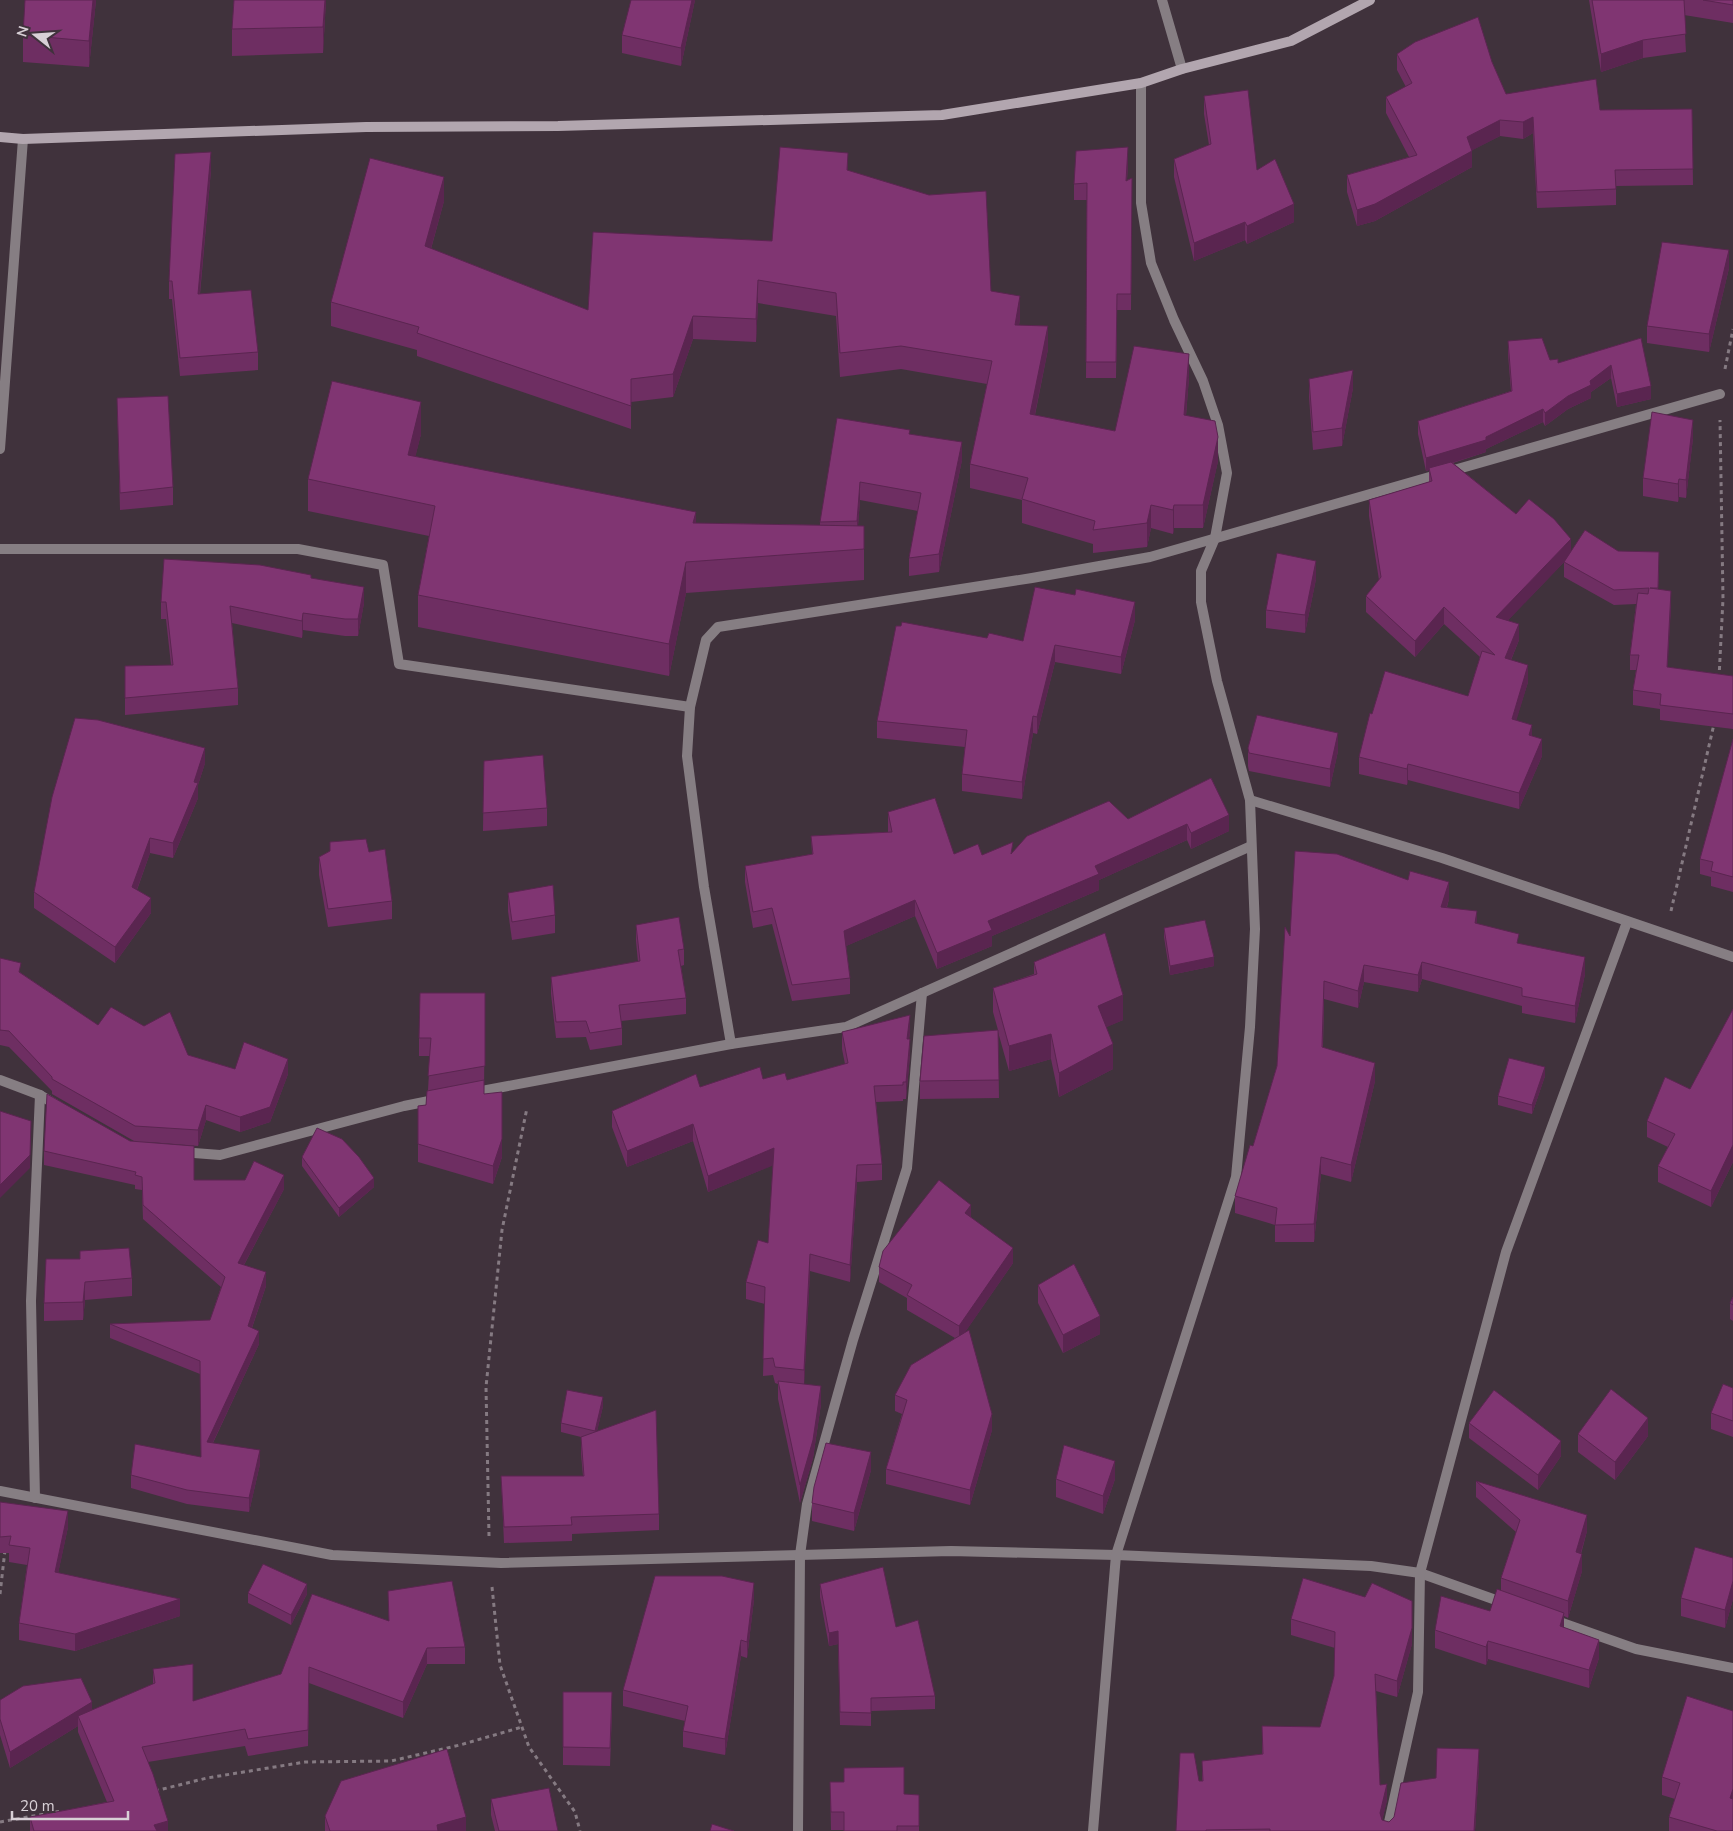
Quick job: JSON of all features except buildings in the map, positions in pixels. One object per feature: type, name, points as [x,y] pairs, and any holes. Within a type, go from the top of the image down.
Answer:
[{"type":"main road","points":[[0,137],[23,139],[366,127],[558,126],[942,115],[1141,83],[1182,69],[1291,41],[1370,0]]},
{"type":"street","points":[[1162,0],[1182,69]]},
{"type":"street","points":[[1093,1831],[1116,1555],[1236,1177],[1250,1027],[1255,930],[1250,800],[1217,681],[1201,602],[1201,570],[1215,538],[1227,473],[1218,425],[1203,381],[1174,320],[1151,263],[1141,203],[1141,83]]},
{"type":"street","points":[[0,450],[23,139]]},
{"type":"street","points":[[731,1044],[704,887],[687,756],[690,707],[706,640],[718,627],[1032,578],[1150,557],[1720,394]]},
{"type":"street","points":[[0,549],[298,549],[383,565],[399,664],[690,707]]},
{"type":"street","points":[[1250,800],[1442,858],[1733,957]]},
{"type":"street","points":[[172,1152],[220,1155],[404,1106],[731,1044],[846,1027],[1251,846]]},
{"type":"street","points":[[1387,1831],[1418,1692],[1420,1573],[1506,1252],[1627,922]]},
{"type":"street","points":[[798,1831],[800,1555],[810,1495],[853,1340],[907,1168],[922,993]]},
{"type":"street","points":[[0,1080],[40,1095],[65,1110]]},
{"type":"street","points":[[35,1498],[31,1301],[40,1095]]},
{"type":"street","points":[[0,1491],[332,1555],[490,1563],[951,1551],[1116,1555],[1371,1566],[1420,1573],[1514,1606]]},
{"type":"street","points":[[1542,1616],[1636,1650],[1733,1668]]},
{"type":"path","points":[[1719,683],[1723,599],[1720,394],[1733,329]]},
{"type":"path","points":[[1666,933],[1715,720]]},
{"type":"path","points":[[533,1082],[502,1230],[486,1387],[490,1563],[500,1665],[528,1747],[575,1812],[580,1831]]},
{"type":"path","points":[[0,1594],[5,1548]]},
{"type":"path","points":[[152,1792],[208,1778],[305,1762],[391,1761],[460,1745],[522,1727]]},
{"type":"path","points":[[0,1822],[68,1810]]}]
